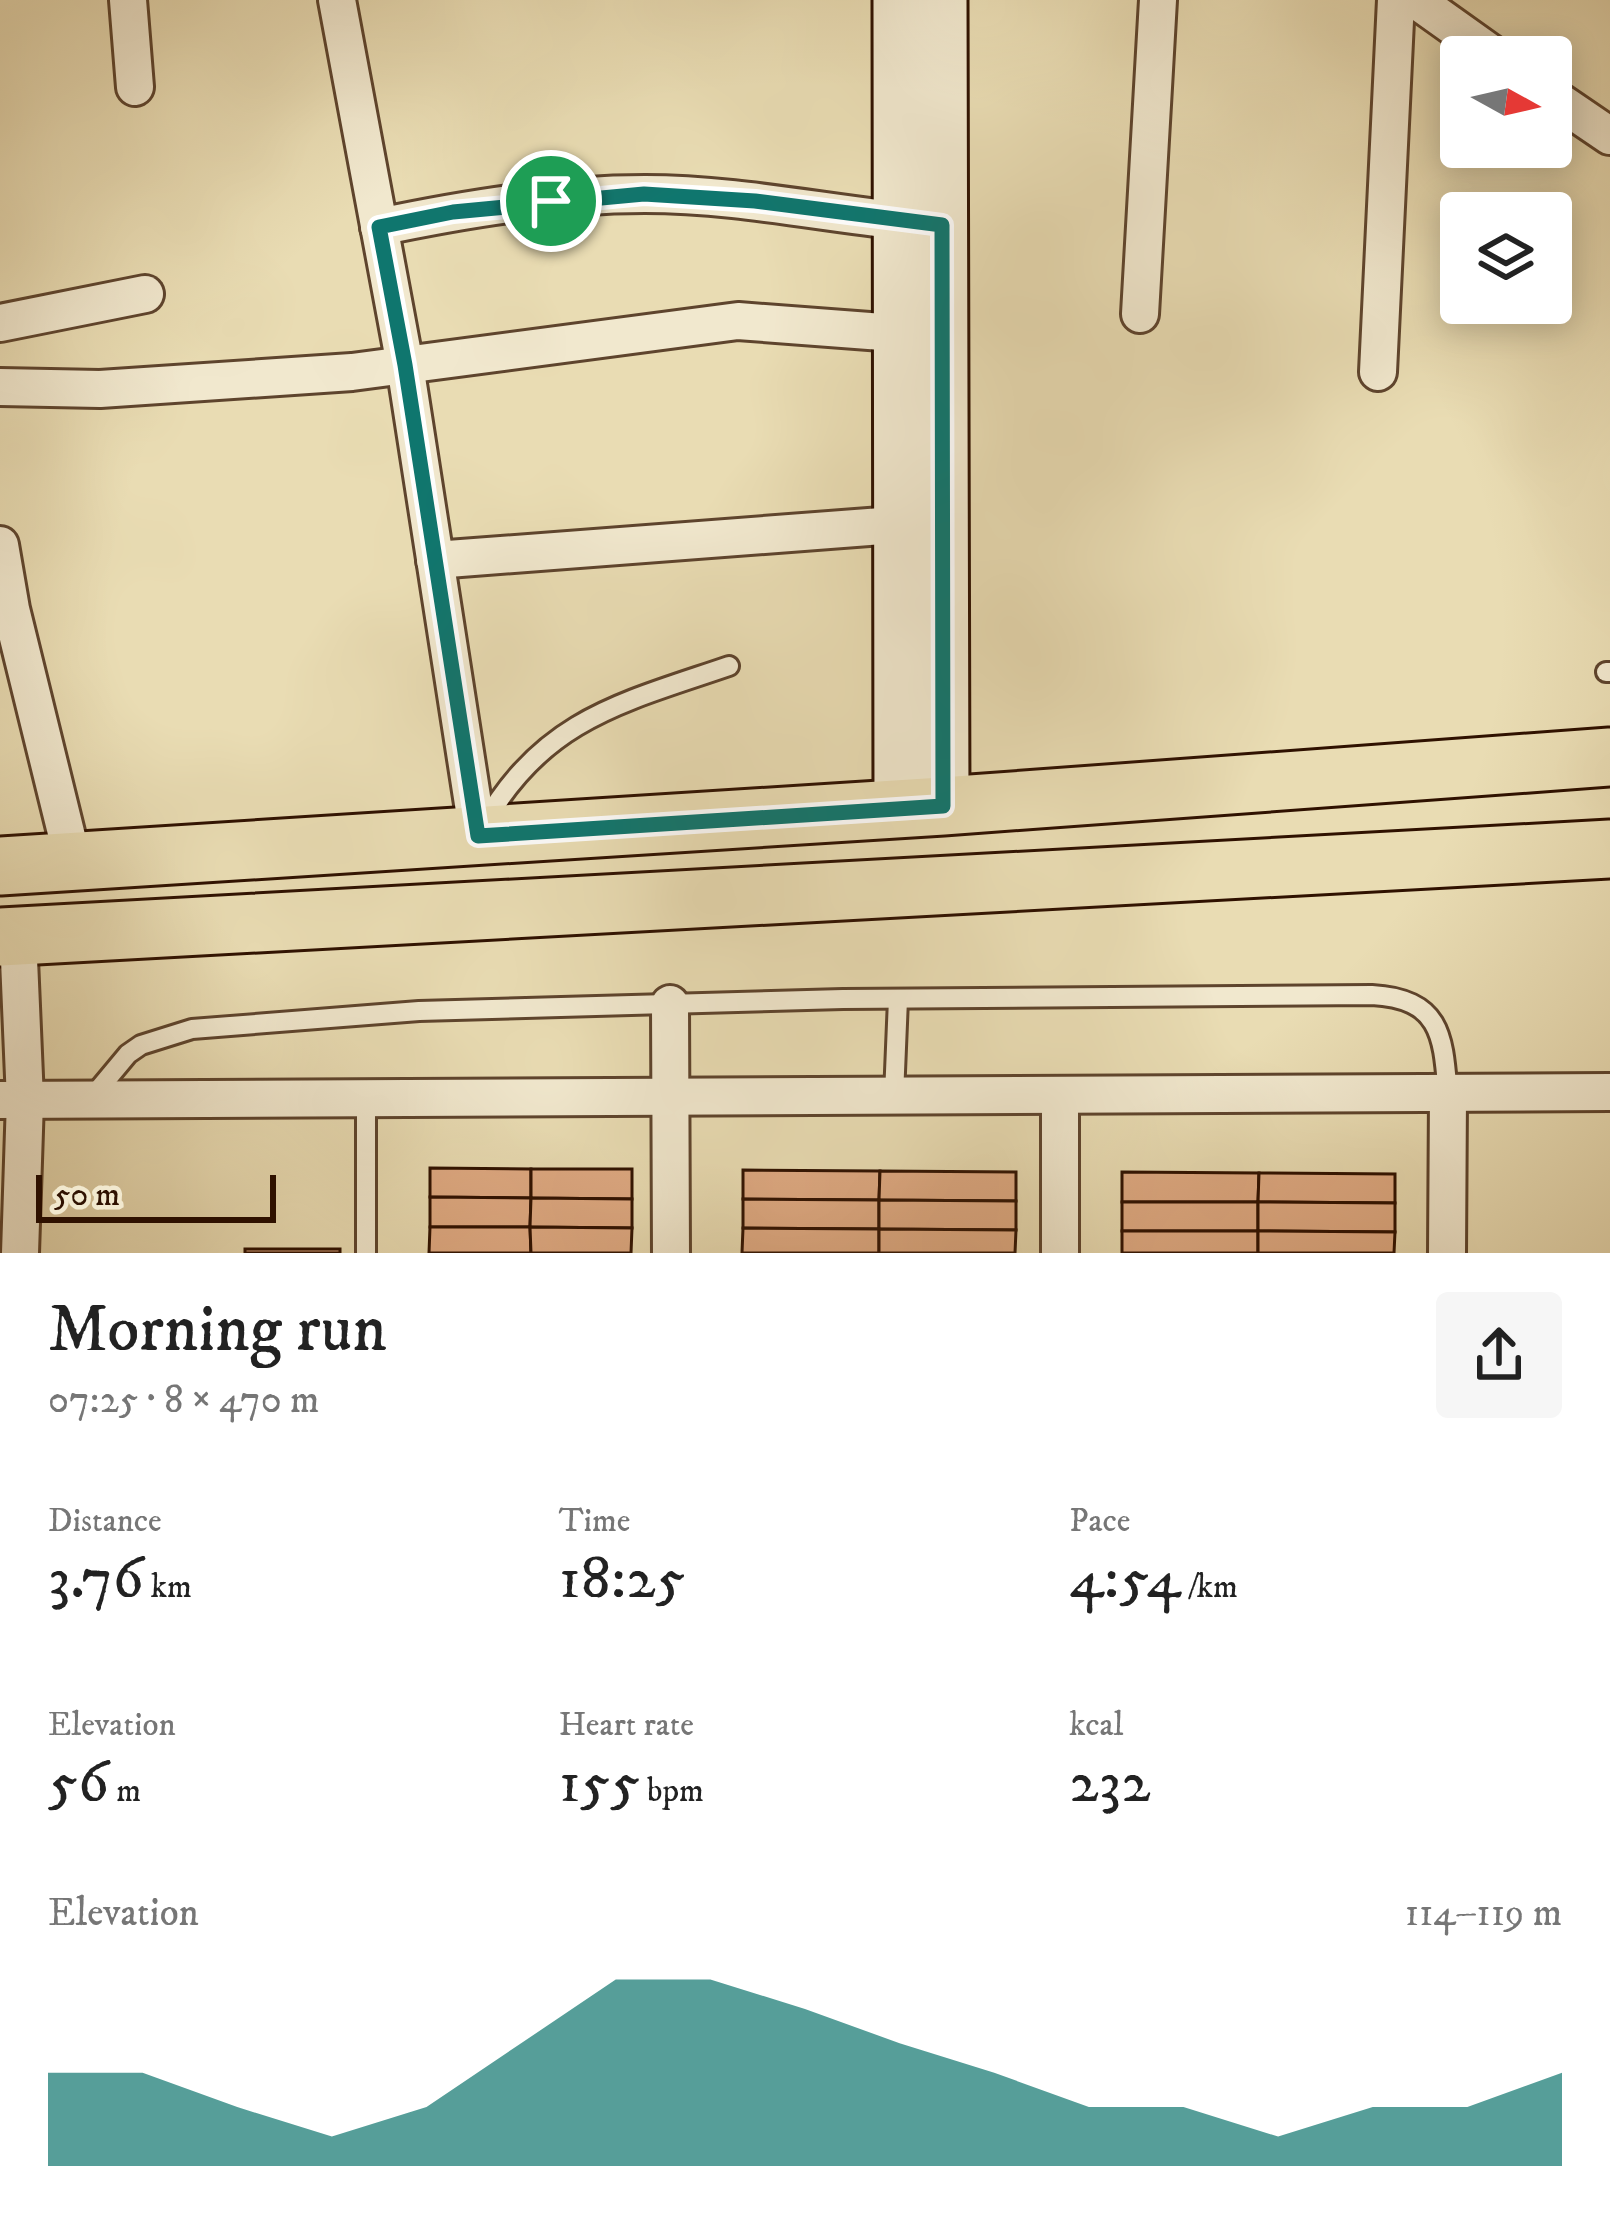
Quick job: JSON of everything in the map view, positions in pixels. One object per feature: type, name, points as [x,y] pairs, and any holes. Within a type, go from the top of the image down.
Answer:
[{"type":"main road","points":[[0,866],[1610,757]]},
{"type":"main road","points":[[9,937],[1610,850]]},
{"type":"street","points":[[128,0],[135,87]]},
{"type":"street","points":[[338,0],[405,365],[478,836]]},
{"type":"street","points":[[899,0],[921,223]]},
{"type":"street","points":[[922,807],[921,223],[941,0]]},
{"type":"street","points":[[1140,314],[1158,0]]},
{"type":"street","points":[[1378,373],[1396,0]]},
{"type":"street","points":[[1416,0],[1467,36]]},
{"type":"street","points":[[1572,110],[1610,136]]},
{"type":"street","points":[[379,227],[453,212],[644,194],[755,201],[921,223]]},
{"type":"street","points":[[0,323],[146,294]]},
{"type":"street","points":[[0,387],[100,389],[405,365],[738,321],[921,335]]},
{"type":"street","points":[[435,560],[922,523]]},
{"type":"street","points":[[0,545],[11,610],[73,862]]},
{"type":"street","points":[[9,937],[20,1253]]},
{"type":"street","points":[[670,1004],[670,1253]]},
{"type":"street","points":[[12,1100],[1610,1092]]},
{"type":"street","points":[[1060,1095],[1060,1253]]},
{"type":"street","points":[[1447,1253],[1448,1096]]},
{"type":"lane","points":[[478,836],[519,775],[574,726],[599,711],[729,666]]},
{"type":"lane","points":[[90,1100],[128,1054],[173,1031],[419,1011],[898,998],[1390,996],[1423,1011],[1443,1036],[1448,1096]]},
{"type":"lane","points":[[894,1096],[898,998]]},
{"type":"lane","points":[[366,1099],[367,1253]]},
{"type":"building","points":[[430,1168],[531,1169],[531,1198],[430,1197]]},
{"type":"building","points":[[531,1169],[632,1169],[632,1199],[531,1198]]},
{"type":"building","points":[[743,1170],[880,1171],[879,1200],[743,1199]]},
{"type":"building","points":[[880,1171],[1016,1172],[1016,1201],[879,1200]]},
{"type":"building","points":[[1122,1172],[1259,1173],[1258,1202],[1122,1202]]},
{"type":"building","points":[[1259,1173],[1395,1174],[1395,1203],[1258,1202]]},
{"type":"building","points":[[430,1197],[531,1198],[530,1227],[430,1227]]},
{"type":"building","points":[[531,1198],[632,1199],[632,1228],[530,1227]]},
{"type":"building","points":[[743,1199],[879,1200],[879,1229],[743,1228]]},
{"type":"building","points":[[879,1200],[1016,1201],[1016,1230],[879,1229]]},
{"type":"building","points":[[1122,1202],[1258,1202],[1258,1231],[1122,1231]]},
{"type":"building","points":[[1258,1202],[1395,1203],[1395,1232],[1258,1231]]},
{"type":"building","points":[[430,1227],[530,1227],[531,1253],[429,1253]]},
{"type":"building","points":[[530,1227],[632,1228],[631,1253],[531,1253]]},
{"type":"building","points":[[743,1228],[879,1229],[879,1253],[742,1253]]},
{"type":"building","points":[[879,1229],[1016,1230],[1015,1253],[879,1253]]},
{"type":"building","points":[[1122,1231],[1258,1231],[1258,1253],[1122,1253]]},
{"type":"building","points":[[1258,1231],[1395,1232],[1394,1253],[1258,1253]]},
{"type":"building","points":[[245,1249],[340,1249],[340,1253],[245,1253]]},
{"type":"route","points":[[644,194],[755,201],[942,225],[943,806],[478,836],[379,227],[453,212],[551,201],[644,194]]}]
